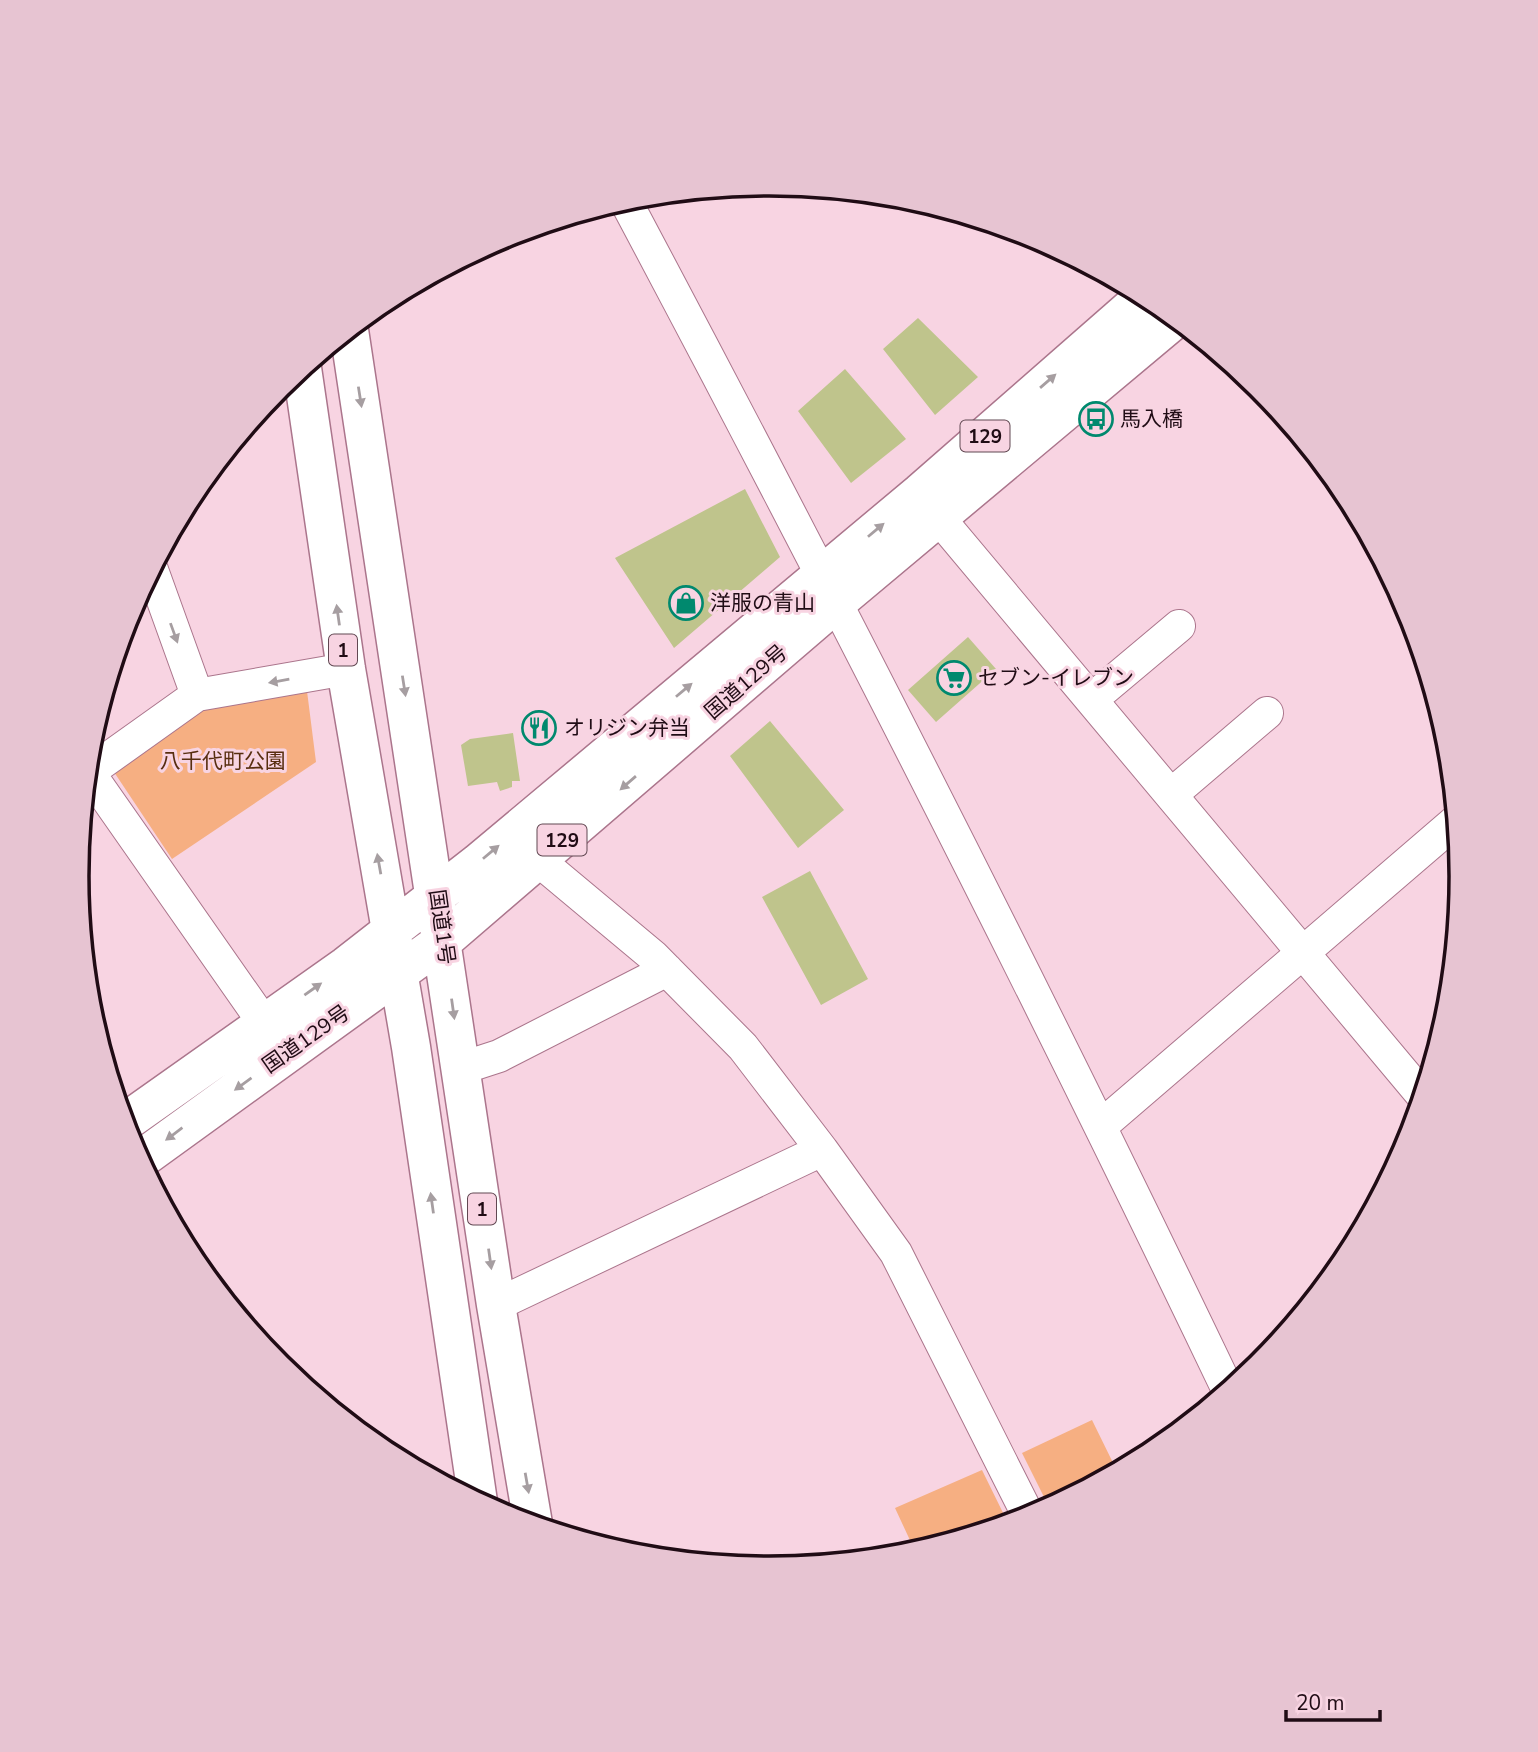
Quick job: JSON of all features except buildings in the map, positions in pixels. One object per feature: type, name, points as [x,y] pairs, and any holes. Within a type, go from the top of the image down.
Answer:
[{"type":"highway","name":"国道129号","points":[[149,1154],[444,940],[538,860],[830,588],[920,493],[1136,304]]},
{"type":"highway","name":"国道129号","points":[[133,1116],[391,931],[830,588],[938,517],[1167,326]]},
{"type":"highway","name":"国道1号","points":[[351,341],[437,893],[496,1305],[531,1512]]},
{"type":"highway","name":"1","points":[[304,381],[346,669],[398,974],[476,1490]]},
{"type":"street","points":[[630,210],[830,588],[1101,1126],[1224,1381]]},
{"type":"street","points":[[938,517],[1415,1087]]},
{"type":"street","points":[[156,582],[197,695]]},
{"type":"street","points":[[1092,699],[1179,626]]},
{"type":"street","points":[[99,764],[197,695],[346,669]]},
{"type":"street","points":[[1172,794],[1267,713]]},
{"type":"street","points":[[96,782],[264,1023]]},
{"type":"street","points":[[1101,1126],[1447,828]]},
{"type":"street","points":[[538,860],[667,970],[743,1046],[822,1150],[896,1253],[1024,1506]]},
{"type":"street","points":[[462,1068],[499,1056],[667,970]]},
{"type":"street","points":[[496,1305],[822,1150]]},
{"type":"green space","name":"八千代町公園","points":[[307,691],[316,762],[172,859],[114,772],[203,710]]},
{"type":"green space","points":[[1092,1420],[1113,1463],[1044,1497],[1022,1453]]},
{"type":"green space","points":[[982,1470],[1003,1514],[910,1541],[895,1508]]},
{"type":"place","name":"馬入橋","points":[[1096,419]]},
{"type":"place","name":"洋服の青山","points":[[686,603]]},
{"type":"place","name":"セブン-イレブン","points":[[954,678]]},
{"type":"place","name":"オリジン弁当","points":[[539,728]]}]
